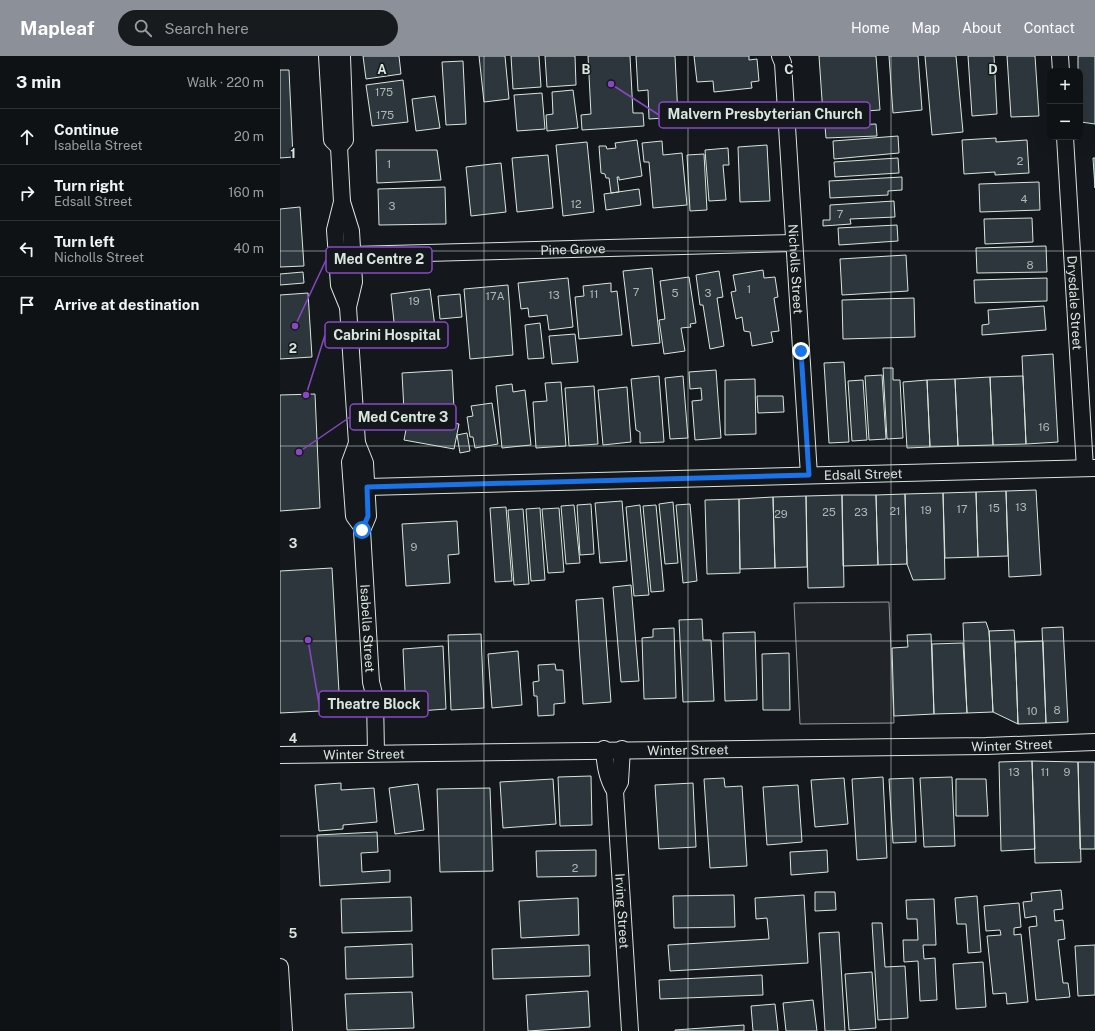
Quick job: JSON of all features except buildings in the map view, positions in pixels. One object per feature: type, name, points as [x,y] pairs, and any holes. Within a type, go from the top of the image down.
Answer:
[{"type":"street","name":"Isabella Street","points":[[328,56],[332,140],[339,147],[342,202],[351,231],[354,282],[348,307],[357,443],[365,463],[367,487],[368,516],[362,527],[371,682],[375,698],[376,753]]},
{"type":"street","name":"Isabella Street","points":[[339,147],[345,140],[342,56]]},
{"type":"street","points":[[1060,56],[1061,68]]},
{"type":"street","name":"Nicholls Street","points":[[783,58],[809,475]]},
{"type":"street","name":"Drysdale Street","points":[[1065,140],[1090,468]]},
{"type":"street","name":"Isabella Street","points":[[342,202],[335,230],[338,285],[348,307]]},
{"type":"street","name":"Pine Grove","points":[[352,255],[794,243]]},
{"type":"street","name":"Isabella Street","points":[[357,443],[350,462],[354,516],[362,527]]},
{"type":"street","name":"Edsall Street","points":[[367,487],[1090,468]]},
{"type":"street","points":[[351,475],[361,486],[367,487]]},
{"type":"street","name":"Winter Street","points":[[280,755],[622,749],[986,746],[1095,742]]},
{"type":"street","name":"Irving Street","points":[[615,791],[620,782],[622,749]]},
{"type":"street","name":"Irving Street","points":[[604,750],[606,769],[610,782],[615,791],[630,1031]]},
{"type":"street","points":[[280,967],[284,1031]]},
{"type":"shaded area","points":[[889,602],[894,723],[800,724],[794,603]]},
{"type":"place","name":"Malvern Presbyterian Church","points":[[611,84]]},
{"type":"place","name":"Med Centre 2","points":[[295,326]]},
{"type":"place","name":"Cabrini Hospital","points":[[306,395]]},
{"type":"place","name":"Med Centre 3","points":[[299,452]]},
{"type":"place","name":"Theatre Block","points":[[308,640]]},
{"type":"route","points":[[362,530],[368,516],[367,487],[809,475],[801,351]]}]
